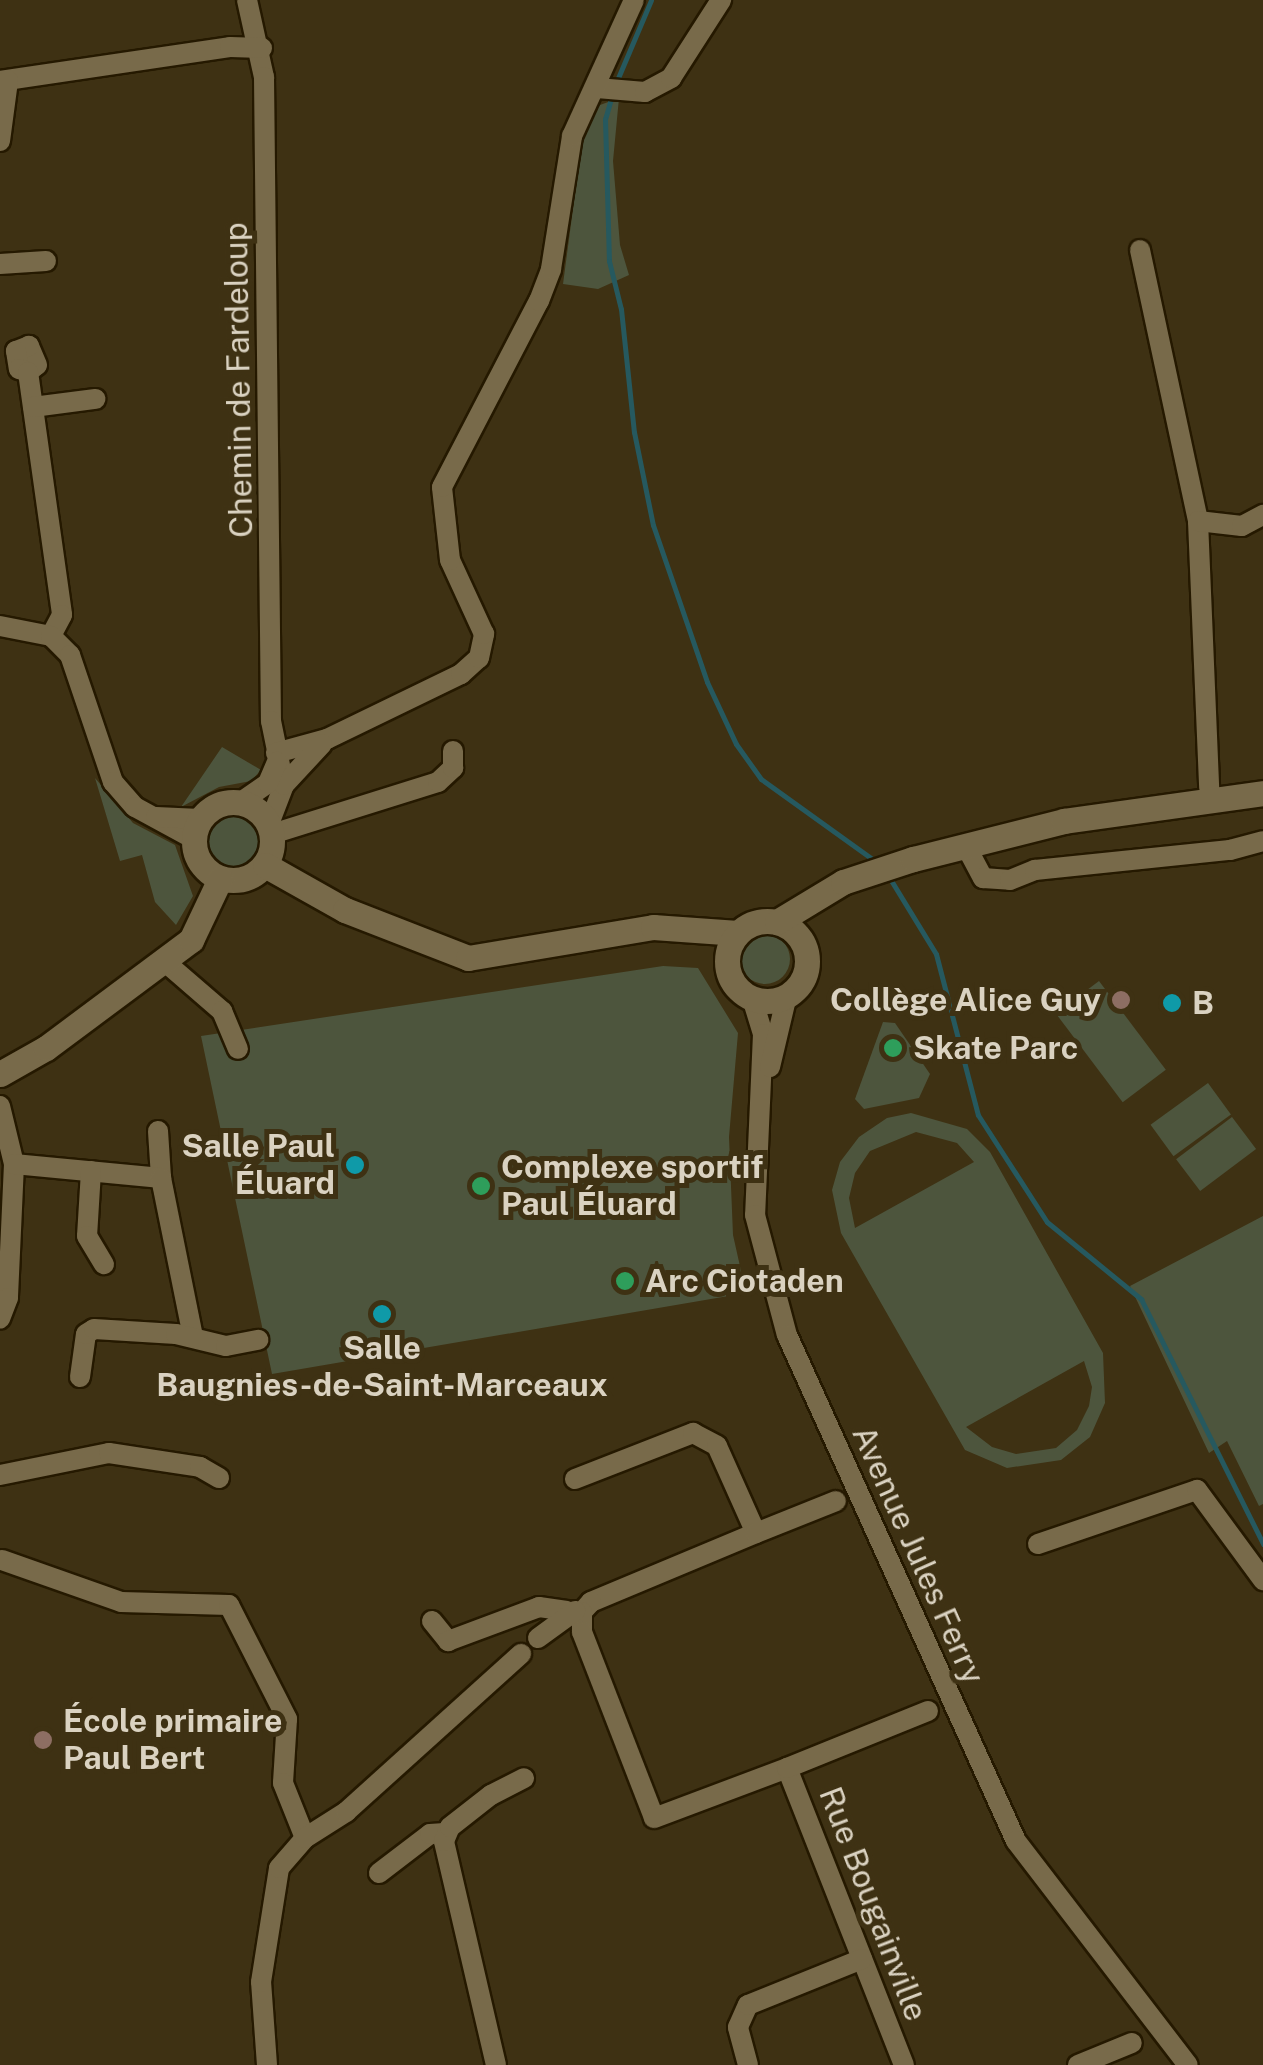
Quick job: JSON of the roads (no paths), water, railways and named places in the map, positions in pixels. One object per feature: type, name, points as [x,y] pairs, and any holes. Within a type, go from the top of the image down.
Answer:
[{"type":"street","name":"Chemin de Fardeloup","points":[[248,0],[262,48],[277,757],[284,785]]},
{"type":"street","points":[[327,739],[284,785],[265,865],[245,879],[220,879],[201,864],[197,829],[218,805],[241,802],[268,783],[277,757],[327,739],[461,674],[479,658],[481,622],[450,560],[442,486],[539,301],[551,269],[572,136],[609,90],[634,0]]},
{"type":"street","points":[[609,90],[645,92],[670,78],[721,0]]},
{"type":"street","points":[[0,142],[4,81],[230,47],[262,48]]},
{"type":"street","points":[[1140,250],[1198,522],[1209,788]]},
{"type":"street","points":[[0,264],[46,261]]},
{"type":"street","points":[[28,372],[62,615],[52,636]]},
{"type":"street","points":[[33,407],[95,400]]},
{"type":"street","points":[[1198,522],[1242,526],[1263,515]]},
{"type":"street","points":[[0,626],[52,636],[77,670],[113,782],[134,807],[197,829]]},
{"type":"street","points":[[271,829],[438,782],[453,768],[453,751]]},
{"type":"street","points":[[732,945],[756,922],[777,922],[844,882],[1048,815],[1263,780]]},
{"type":"street","points":[[906,861],[968,850],[1064,821],[1263,792]]},
{"type":"street","points":[[241,802],[271,829]]},
{"type":"street","points":[[968,850],[983,878],[1010,880],[1035,870],[1230,850],[1263,841]]},
{"type":"street","points":[[265,865],[346,910],[456,956],[488,959],[674,926],[732,945]]},
{"type":"street","points":[[0,1074],[46,1048],[200,930],[220,879]]},
{"type":"street","points":[[732,945],[735,985],[752,998],[787,995],[806,969],[799,938],[812,900]]},
{"type":"street","points":[[777,922],[799,938]]},
{"type":"street","points":[[164,960],[222,1011],[238,1049]]},
{"type":"street","name":"Avenue Jules Ferry","points":[[760,1087],[787,995]]},
{"type":"street","name":"Avenue Jules Ferry","points":[[752,998],[762,1019],[755,1214],[787,1335],[1016,1841],[1188,2065]]},
{"type":"street","points":[[0,1106],[14,1164],[8,1298],[0,1319]]},
{"type":"street","points":[[158,1132],[161,1178],[193,1337]]},
{"type":"street","points":[[14,1164],[161,1178]]},
{"type":"street","points":[[91,1171],[87,1236],[104,1264]]},
{"type":"street","points":[[80,1378],[88,1331],[133,1328],[226,1346],[258,1340]]},
{"type":"street","points":[[575,1480],[693,1433],[718,1446],[756,1533]]},
{"type":"street","points":[[0,1475],[109,1453],[200,1467],[219,1478]]},
{"type":"street","points":[[1038,1544],[1196,1490],[1263,1580]]},
{"type":"street","points":[[538,1638],[602,1596],[836,1502]]},
{"type":"street","points":[[2,1560],[121,1602],[229,1605],[287,1719],[284,1782],[305,1838]]},
{"type":"street","points":[[432,1621],[448,1641],[538,1607],[575,1611]]},
{"type":"street","name":"Rue Bougainville","points":[[575,1611],[654,1818],[787,1768],[904,2065]]},
{"type":"street","points":[[268,2065],[264,1939],[279,1868],[305,1838],[346,1812],[521,1654]]},
{"type":"street","points":[[787,1768],[928,1711]]},
{"type":"street","points":[[379,1873],[430,1834],[445,1834],[491,1795],[524,1778]]},
{"type":"street","points":[[445,1834],[496,2065]]},
{"type":"street","points":[[748,2065],[738,2027],[748,2005],[862,1959]]},
{"type":"street","name":"Avenue Jules Ferry","points":[[1141,2006],[1206,2065]]},
{"type":"street","points":[[1078,2065],[1132,2043]]},
{"type":"waterway","points":[[615,85],[651,0]]},
{"type":"waterway","points":[[612,95],[605,119],[609,261],[621,309],[634,432],[653,525],[707,682],[736,744],[761,779],[875,861]]},
{"type":"waterway","points":[[889,877],[936,954],[978,1115],[1047,1222],[1141,1299],[1263,1544]]},
{"type":"place","name":"Collège Alice Guy","points":[[1121,1000]]},
{"type":"place","name":"B","points":[[1172,1003]]},
{"type":"place","name":"Skate Parc","points":[[893,1048]]},
{"type":"place","name":"Salle Paul Éluard","points":[[355,1165]]},
{"type":"place","name":"Complexe sportif Paul Éluard","points":[[481,1186]]},
{"type":"place","name":"Arc Ciotaden","points":[[625,1281]]},
{"type":"place","name":"Salle Baugnies-de-Saint-Marceaux","points":[[382,1314]]},
{"type":"place","name":"École primaire Paul Bert","points":[[43,1740]]}]
